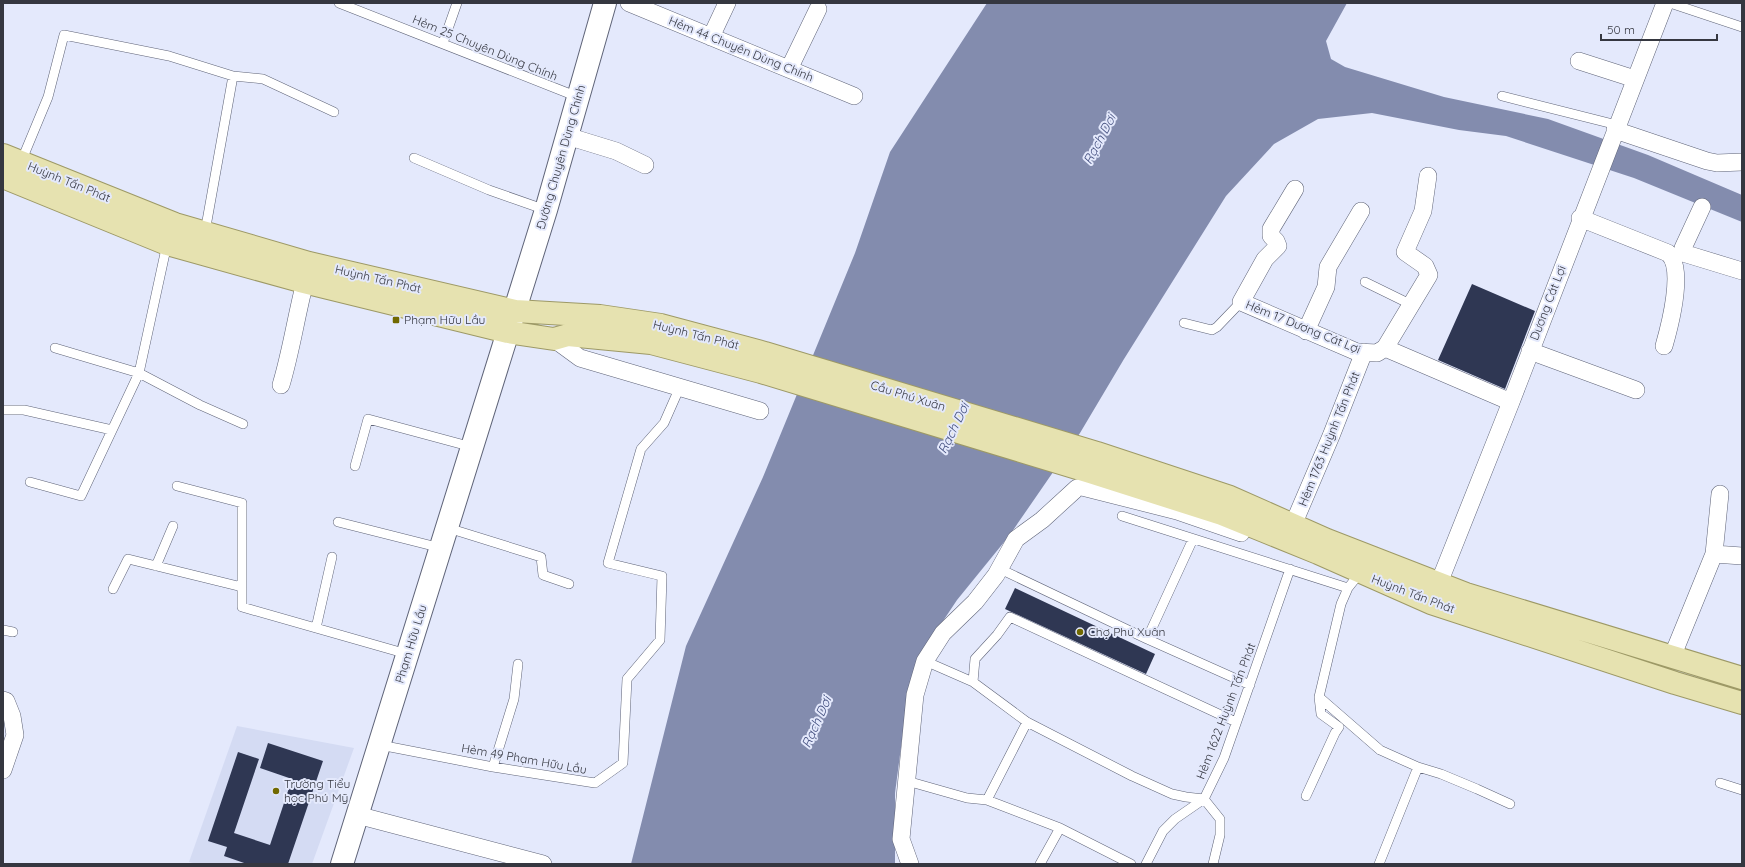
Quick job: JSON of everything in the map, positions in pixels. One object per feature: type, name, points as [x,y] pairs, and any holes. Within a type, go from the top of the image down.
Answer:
[{"type":"main road","name":"Đường Chuyên Dùng Chính","points":[[508,332],[546,210],[605,3]]},
{"type":"main road","name":"Huỳnh Tấn Phát","points":[[10,169],[175,224],[309,263],[515,311],[600,316],[661,325],[763,363]]},
{"type":"main road","name":"Huỳnh Tấn Phát","points":[[10,169],[167,244],[305,282],[508,332],[554,339],[568,335],[651,343],[763,363]]},
{"type":"main road","name":"Phạm Hữu Lầu","points":[[342,864],[508,332]]},
{"type":"main road","name":"Cầu Phú Xuân","points":[[763,363],[1093,463]]},
{"type":"main road","name":"Huỳnh Tấn Phát","points":[[1093,463],[1222,514],[1288,532],[1435,593],[1676,683],[1742,703]]},
{"type":"main road","name":"Huỳnh Tấn Phát","points":[[1288,532],[1354,581],[1435,593],[1466,594],[1742,678]]},
{"type":"street","name":"Hẻm 44 Chuyên Dùng Chính","points":[[629,3],[854,96]]},
{"type":"street","points":[[711,37],[727,3]]},
{"type":"street","name":"Dương Cát Lợi","points":[[1435,593],[1511,402],[1580,218],[1665,3]]},
{"type":"street","points":[[789,69],[818,9]]},
{"type":"street","points":[[1579,61],[1635,79]]},
{"type":"street","points":[[1615,130],[1707,161],[1717,163],[1742,162]]},
{"type":"street","points":[[567,136],[616,151],[645,165]]},
{"type":"street","points":[[1428,176],[1423,210],[1405,252],[1425,266],[1429,275],[1385,348],[1511,402]]},
{"type":"street","name":"Hẻm 17 Dương Cát Lợi","points":[[1295,189],[1271,229],[1271,236],[1276,241],[1278,246],[1265,259],[1241,302],[1357,352],[1376,353],[1385,348]]},
{"type":"street","points":[[1702,207],[1683,248],[1683,253],[1742,271]]},
{"type":"street","points":[[1306,331],[1326,286],[1328,267],[1361,211]]},
{"type":"street","points":[[1580,218],[1668,253],[1673,257],[1676,275],[1668,330],[1664,346]]},
{"type":"street","points":[[281,386],[291,354],[293,331],[305,282]]},
{"type":"street","points":[[554,339],[580,358],[679,389],[760,411]]},
{"type":"street","points":[[1530,351],[1636,390]]},
{"type":"street","name":"Hẻm 1763 Huỳnh Tấn Phát","points":[[1288,532],[1332,436],[1364,352]]},
{"type":"street","points":[[910,864],[901,839],[915,695],[925,661],[943,633],[975,602],[1000,568],[1016,539],[1042,520],[1077,488],[1082,487],[1177,512],[1222,526],[1276,546],[1280,545],[1288,532]]},
{"type":"street","points":[[1672,657],[1714,554],[1720,494]]},
{"type":"street","points":[[1714,554],[1742,556]]},
{"type":"street","points":[[3,700],[6,701],[12,716],[15,735],[3,770]]},
{"type":"street","points":[[357,815],[543,864]]},
{"type":"lane","name":"Hẻm 25 Chuyên Dùng Chính","points":[[338,3],[578,97]]},
{"type":"lane","points":[[443,43],[457,3]]},
{"type":"lane","points":[[1670,3],[1742,26]]},
{"type":"lane","points":[[10,169],[48,97],[64,36],[169,56],[233,76],[262,79],[334,112]]},
{"type":"lane","points":[[205,232],[233,76]]},
{"type":"lane","points":[[1502,96],[1615,130]]},
{"type":"lane","points":[[414,158],[489,190],[546,210]]},
{"type":"lane","points":[[30,482],[81,496],[139,373],[167,244]]},
{"type":"lane","points":[[1365,282],[1412,305]]},
{"type":"lane","points":[[1184,323],[1212,330],[1217,327],[1241,302]]},
{"type":"lane","points":[[55,348],[139,373],[200,406],[243,424]]},
{"type":"lane","name":"Hẻm 49 Phạm Hữu Lầu","points":[[380,745],[493,767],[595,783],[623,763],[627,679],[660,640],[662,576],[608,563],[641,449],[664,423],[679,389]]},
{"type":"lane","points":[[3,410],[24,410],[112,430]]},
{"type":"lane","points":[[355,466],[368,419],[472,448]]},
{"type":"lane","points":[[177,486],[242,503],[242,607],[407,654]]},
{"type":"lane","name":"Huỳnh Tấn Phát","points":[[1122,516],[1290,569],[1354,581]]},
{"type":"lane","points":[[338,522],[444,538],[541,557],[543,575],[569,584]]},
{"type":"lane","points":[[156,566],[173,526]]},
{"type":"lane","points":[[1147,639],[1193,538]]},
{"type":"lane","points":[[316,628],[332,557]]},
{"type":"lane","points":[[113,589],[128,559],[242,587]]},
{"type":"lane","points":[[1000,568],[1147,639],[1250,685]]},
{"type":"lane","name":"Hẻm 1622 Huỳnh Tấn Phát","points":[[1146,864],[1163,831],[1175,819],[1204,799],[1224,758],[1290,569]]},
{"type":"lane","points":[[1306,796],[1335,732],[1339,727],[1321,714],[1319,697],[1341,604],[1354,581]]},
{"type":"lane","points":[[973,682],[975,659],[997,635],[1010,617],[1236,722]]},
{"type":"lane","points":[[3,630],[13,632]]},
{"type":"lane","points":[[925,661],[973,682],[1027,722],[1132,776],[1172,794],[1204,799],[1220,819],[1220,834],[1213,864]]},
{"type":"lane","points":[[493,767],[514,699],[518,664]]},
{"type":"lane","points":[[1319,697],[1380,750],[1418,767],[1441,774],[1510,804]]},
{"type":"lane","points":[[987,800],[1027,722]]},
{"type":"lane","points":[[1379,864],[1418,767]]},
{"type":"lane","points":[[907,781],[967,798],[987,800],[1060,828],[1131,864]]},
{"type":"lane","points":[[1720,783],[1742,790]]},
{"type":"lane","points":[[1040,864],[1060,828]]},
{"type":"shaded area","name":"Trường Tiểu học Phú Mỹ","points":[[237,726],[354,748],[312,864],[197,864],[189,862]]},
{"type":"water","name":"Rạch Dơi","points":[[987,3],[1347,3],[1326,41],[1331,59],[1345,67],[1444,97],[1548,119],[1648,155],[1742,195],[1742,222],[1634,178],[1506,136],[1459,130],[1372,113],[1318,119],[1274,144],[1226,196],[1124,359],[1080,433],[1009,536],[957,600],[923,651],[906,709],[895,793],[895,864],[631,864],[686,646],[763,477],[855,253],[890,152]]},
{"type":"building","points":[[1472,284],[1535,311],[1505,389],[1438,360]]},
{"type":"building","name":"Chợ Phú Xuân","points":[[1015,588],[1155,654],[1146,674],[1005,609]]},
{"type":"building","points":[[268,743],[323,761],[288,864],[247,864],[224,856],[227,847],[208,841],[238,752],[259,759],[234,833],[270,845],[292,779],[260,768]]},
{"type":"place","name":"Phạm Hữu Lầu","points":[[396,320]]},
{"type":"place","name":"Chợ Phú Xuân","points":[[1080,632]]},
{"type":"place","name":"Trường Tiểu học Phú Mỹ","points":[[276,791]]}]
